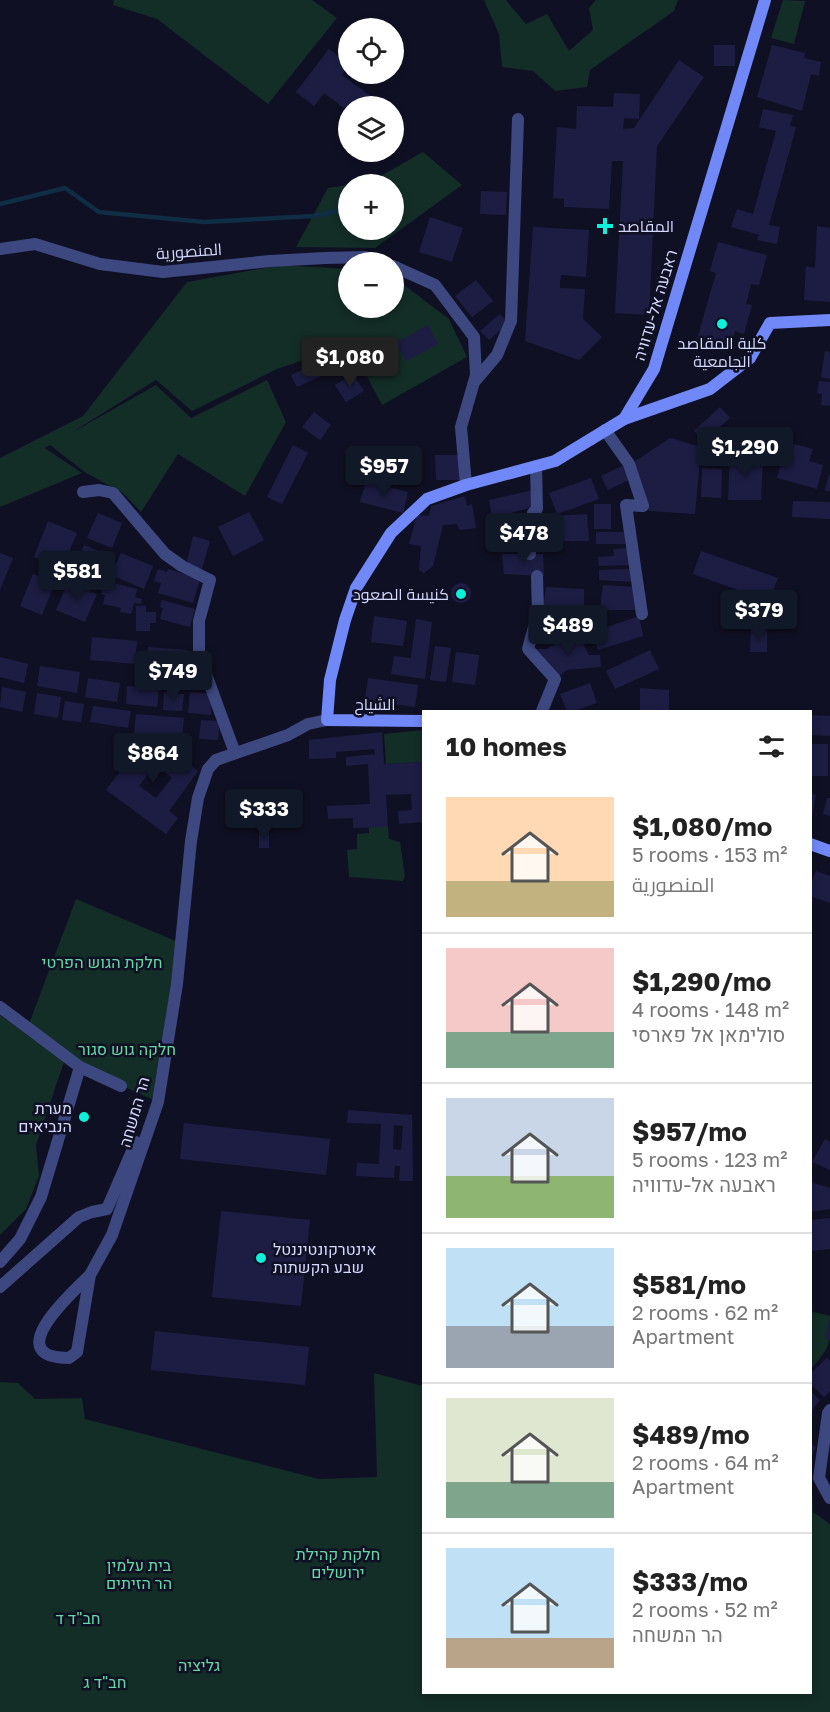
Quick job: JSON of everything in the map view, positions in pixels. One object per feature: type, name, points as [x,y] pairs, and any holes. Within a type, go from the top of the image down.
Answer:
[{"type":"street","name":"ראבעה אל-עדוויה","points":[[327,720],[330,680],[345,620],[356,588],[391,533],[427,499],[466,485],[555,461],[624,419],[654,369],[765,0]]},
{"type":"street","points":[[474,381],[497,355],[511,321],[518,119]]},
{"type":"street","name":"المنصورية","points":[[0,249],[35,244],[100,264],[163,272],[270,261],[338,258]]},
{"type":"street","points":[[404,271],[435,285],[456,310],[474,337],[476,375],[461,427],[466,485]]},
{"type":"street","points":[[624,419],[710,389],[750,358],[770,323],[830,320]]},
{"type":"street","points":[[605,430],[629,464],[644,508],[626,505],[642,614]]},
{"type":"street","points":[[530,554],[533,513],[537,509],[536,466]]},
{"type":"street","points":[[83,492],[99,490],[113,493],[165,554],[182,566],[210,580],[199,621],[199,655],[235,753],[288,735],[308,724],[327,720]]},
{"type":"street","points":[[537,576],[538,612],[528,649],[555,679],[542,710]]},
{"type":"street","name":"الشياح","points":[[327,720],[422,721]]},
{"type":"street","name":"הר המשחה","points":[[90,1275],[77,1352],[69,1358],[48,1355],[40,1351],[37,1342],[42,1326],[57,1306],[90,1275],[112,1234],[158,1102],[177,984],[191,841],[198,798],[208,769],[216,760],[235,753]]},
{"type":"street","points":[[812,845],[830,852]]},
{"type":"street","points":[[0,1007],[80,1067],[120,1086]]},
{"type":"street","points":[[0,1262],[20,1239],[41,1197],[80,1067]]},
{"type":"street","points":[[0,1287],[79,1217],[107,1209],[145,1121],[158,1102]]},
{"type":"street","points":[[830,1410],[819,1478],[830,1498]]},
{"type":"green space","points":[[114,0],[312,0],[337,18],[268,104],[157,19],[113,5]]},
{"type":"green space","points":[[484,0],[506,0],[526,24],[547,14],[569,51],[593,30],[589,8],[596,0],[678,0],[674,11],[590,70],[587,87],[555,91],[533,71],[502,67],[499,34]]},
{"type":"green space","points":[[783,0],[805,1],[794,44],[771,38]]},
{"type":"green space","points":[[423,152],[462,185],[404,227],[404,174],[384,174]]},
{"type":"green space","points":[[338,186],[338,240],[386,240],[375,248],[296,247],[328,188]]},
{"type":"green space","points":[[281,265],[338,268],[338,318],[404,318],[404,286],[449,319],[467,357],[382,405],[350,344],[277,369],[192,411],[156,380],[71,433],[156,385],[191,418],[267,380],[286,422],[245,496],[178,454],[141,512],[123,493],[86,473],[50,445],[45,448],[82,473],[0,507],[0,458],[83,416],[187,282]]},
{"type":"green space","points":[[422,730],[422,762],[386,764],[384,734]]},
{"type":"green space","points":[[369,827],[388,827],[389,839],[400,842],[405,876],[403,881],[349,877],[347,850],[357,849],[357,834],[369,833]]},
{"type":"green space","points":[[76,899],[178,942],[158,1102],[80,1067],[29,1024]]},
{"type":"green space","points":[[0,1015],[64,1062],[36,1145],[39,1176],[26,1209],[0,1235]]},
{"type":"green space","points":[[812,1312],[830,1316],[828,1346],[812,1368]]},
{"type":"green space","name":"בית עלמין הר הזיתים","points":[[374,1373],[422,1386],[422,1694],[812,1694],[812,1495],[813,1512],[830,1524],[830,1712],[0,1712],[0,1382],[18,1383],[35,1399],[82,1398],[85,1419],[319,1479],[377,1477]]},
{"type":"building","points":[[714,45],[735,45],[735,66],[714,66]]},
{"type":"building","points":[[772,45],[805,53],[804,58],[821,62],[819,76],[811,74],[802,111],[757,97]]},
{"type":"building","points":[[329,49],[338,56],[338,84],[354,84],[371,96],[338,96],[338,104],[324,93],[314,106],[296,92]]},
{"type":"building","points":[[679,60],[704,77],[657,146],[649,315],[615,313],[623,161],[612,161],[609,209],[564,207],[564,199],[553,198],[557,127],[576,129],[577,106],[613,107],[614,93],[640,94],[639,119],[624,118],[623,129],[634,128]]},
{"type":"building","points":[[763,109],[793,115],[790,126],[796,127],[769,225],[780,227],[777,244],[757,240],[759,235],[731,227],[737,209],[753,214],[776,131],[759,127]]},
{"type":"building","points":[[481,191],[507,192],[506,215],[480,214]]},
{"type":"building","points":[[430,217],[463,228],[452,262],[419,252]]},
{"type":"building","points":[[817,226],[830,228],[830,302],[804,300],[806,266],[815,268]]},
{"type":"building","points":[[533,227],[589,230],[586,277],[561,275],[560,282],[560,288],[585,289],[583,319],[602,337],[579,360],[525,341]]},
{"type":"building","points":[[718,242],[767,255],[759,285],[751,284],[746,304],[752,305],[744,334],[735,331],[731,349],[697,339],[716,273],[710,271]]},
{"type":"building","points":[[476,280],[493,301],[472,317],[455,296]]},
{"type":"building","points":[[500,314],[509,323],[489,340],[480,331]]},
{"type":"building","points":[[428,325],[438,344],[406,361],[396,343]]},
{"type":"building","points":[[343,350],[349,363],[297,387],[291,375]]},
{"type":"building","points":[[825,351],[830,352],[830,379],[821,377]]},
{"type":"building","points":[[353,374],[364,391],[346,402],[335,385]]},
{"type":"building","points":[[819,381],[830,382],[830,406],[821,405],[822,394],[817,393]]},
{"type":"building","points":[[720,407],[730,418],[703,441],[694,431]]},
{"type":"building","points":[[314,412],[331,425],[320,440],[302,427]]},
{"type":"building","points":[[670,438],[701,447],[695,514],[649,511],[642,487],[631,464]]},
{"type":"building","points":[[787,442],[813,449],[809,461],[823,465],[817,489],[777,478]]},
{"type":"building","points":[[293,445],[308,453],[282,504],[267,497]]},
{"type":"building","points":[[435,455],[459,455],[460,480],[436,480]]},
{"type":"building","points":[[730,456],[763,457],[761,500],[728,500]]},
{"type":"building","points":[[624,465],[631,479],[608,490],[601,476]]},
{"type":"building","points":[[702,468],[722,469],[721,498],[701,497]]},
{"type":"building","points":[[830,475],[830,492],[825,490]]},
{"type":"building","points":[[591,478],[599,499],[557,514],[549,493]]},
{"type":"building","points":[[366,481],[408,492],[403,513],[360,502]]},
{"type":"building","points":[[533,490],[533,507],[492,518],[489,500]]},
{"type":"building","points":[[465,496],[467,506],[472,504],[476,528],[460,530],[457,524],[443,525],[433,566],[424,573],[419,570],[421,546],[409,544],[417,515],[429,516],[431,506]]},
{"type":"building","points":[[793,501],[830,502],[830,519],[792,517]]},
{"type":"building","points":[[594,504],[611,504],[611,529],[594,529]]},
{"type":"building","points":[[249,512],[264,540],[233,556],[218,527]]},
{"type":"building","points":[[98,513],[122,523],[112,548],[87,538]]},
{"type":"building","points":[[587,514],[589,541],[564,541],[545,532],[552,516]]},
{"type":"building","points":[[530,516],[527,548],[493,548],[495,524]]},
{"type":"building","points":[[48,521],[77,533],[62,569],[34,557]]},
{"type":"building","points":[[534,532],[550,539],[548,550],[533,548]]},
{"type":"building","points":[[596,532],[625,532],[625,544],[596,544]]},
{"type":"building","points":[[193,536],[210,541],[202,569],[186,565]]},
{"type":"building","points":[[84,545],[109,555],[99,582],[73,571]]},
{"type":"building","points":[[628,548],[632,565],[599,566],[598,557],[614,556],[613,549]]},
{"type":"building","points":[[701,551],[778,578],[769,601],[693,574]]},
{"type":"building","points":[[0,553],[13,558],[0,590]]},
{"type":"building","points":[[121,553],[153,566],[144,589],[111,575]]},
{"type":"building","points":[[502,554],[543,554],[544,576],[504,574]]},
{"type":"building","points":[[158,569],[167,572],[168,569],[200,579],[193,603],[158,593],[161,583],[154,581]]},
{"type":"building","points":[[632,569],[635,582],[599,580],[599,570]]},
{"type":"building","points":[[33,574],[55,583],[42,615],[20,606]]},
{"type":"building","points":[[105,581],[137,589],[135,597],[142,599],[141,604],[134,603],[131,614],[120,612],[121,608],[103,604],[105,595],[101,594]]},
{"type":"building","points":[[68,582],[97,594],[85,622],[56,610]]},
{"type":"building","name":"كنيسة الصعود","points":[[461,583],[468,586],[471,593],[468,600],[461,603],[454,600],[451,593],[454,586]]},
{"type":"building","points":[[603,585],[636,587],[639,610],[600,610]]},
{"type":"building","points":[[546,587],[584,589],[584,612],[568,612],[569,621],[583,620],[584,633],[570,629],[545,630],[544,644],[533,643],[542,619]]},
{"type":"building","points":[[162,600],[195,609],[190,627],[160,619],[163,608],[160,607]]},
{"type":"building","points":[[136,606],[146,606],[146,612],[156,612],[156,623],[150,623],[150,631],[136,631]]},
{"type":"building","points":[[374,616],[407,621],[403,646],[371,642]]},
{"type":"building","points":[[639,616],[643,636],[598,650],[593,632]]},
{"type":"building","points":[[416,619],[432,622],[425,679],[391,674],[394,656],[411,658]]},
{"type":"building","points":[[751,629],[767,630],[767,652],[750,652]]},
{"type":"building","points":[[577,632],[589,655],[600,655],[601,667],[567,670],[557,678],[532,649],[546,649]]},
{"type":"building","points":[[92,637],[137,641],[135,664],[90,660]]},
{"type":"building","points":[[435,646],[451,648],[446,682],[430,680]]},
{"type":"building","points":[[148,647],[187,650],[185,676],[146,673]]},
{"type":"building","points":[[650,650],[659,669],[615,689],[606,671]]},
{"type":"building","points":[[456,652],[479,655],[475,685],[452,682]]},
{"type":"building","points":[[0,657],[28,664],[24,683],[0,677]]},
{"type":"building","points":[[40,666],[80,672],[77,693],[37,686]]},
{"type":"building","points":[[88,678],[120,683],[117,702],[85,697]]},
{"type":"building","points":[[368,678],[418,685],[415,707],[365,700]]},
{"type":"building","points":[[590,683],[597,703],[577,710],[567,710],[560,694]]},
{"type":"building","points":[[127,686],[159,689],[157,707],[126,704]]},
{"type":"building","points":[[2,687],[26,692],[22,712],[0,707]]},
{"type":"building","points":[[640,688],[669,690],[669,710],[640,710]]},
{"type":"building","points":[[164,692],[184,694],[182,711],[163,710]]},
{"type":"building","points":[[190,692],[212,694],[211,715],[188,713]]},
{"type":"building","points":[[37,693],[61,697],[58,718],[34,714]]},
{"type":"building","points":[[65,701],[84,704],[81,722],[62,720]]},
{"type":"building","points":[[93,706],[131,711],[128,728],[90,722]]},
{"type":"building","points":[[136,714],[184,718],[182,737],[134,733]]},
{"type":"building","points":[[812,715],[830,716],[830,736],[812,735]]},
{"type":"building","points":[[201,720],[220,721],[218,740],[199,739]]},
{"type":"building","points":[[382,732],[384,764],[422,762],[422,822],[399,824],[398,811],[412,810],[411,794],[386,795],[388,827],[353,828],[353,818],[328,819],[327,806],[370,804],[368,764],[346,766],[346,757],[375,754],[374,749],[336,752],[336,758],[309,759],[309,740]]},
{"type":"building","points":[[141,744],[163,745],[198,771],[169,811],[178,818],[166,834],[106,790]],"holes":[[[155,765],[172,778],[156,798],[139,786]]]},
{"type":"building","points":[[812,744],[828,744],[828,776],[812,776]]},
{"type":"building","points":[[812,794],[816,795],[812,817]]},
{"type":"building","points":[[827,798],[830,798],[830,816],[823,814]]},
{"type":"building","points":[[259,832],[269,832],[269,848],[259,848]]},
{"type":"building","points":[[816,871],[830,876],[830,903],[812,897],[812,881]]},
{"type":"building","points":[[348,1110],[412,1115],[413,1181],[399,1181],[400,1166],[395,1166],[394,1178],[356,1176],[357,1163],[379,1164],[381,1124],[347,1123]],"holes":[[[394,1125],[403,1126],[401,1150],[393,1149]]]},
{"type":"building","points":[[184,1123],[330,1139],[326,1175],[180,1159]]},
{"type":"building","points":[[825,1139],[830,1142],[830,1170],[812,1162]]},
{"type":"building","points":[[812,1183],[830,1188],[830,1209],[812,1212]]},
{"type":"building","name":"אינטרקונטיננטל שבע הקשתות","points":[[221,1211],[310,1220],[301,1306],[212,1297]]},
{"type":"building","points":[[830,1218],[830,1249],[812,1251],[812,1220]]},
{"type":"building","points":[[830,1320],[830,1340],[825,1339]]},
{"type":"building","points":[[155,1331],[309,1347],[305,1385],[151,1370]]},
{"type":"building","points":[[827,1358],[830,1361],[830,1391],[824,1397],[812,1386],[812,1372]]},
{"type":"building","points":[[812,1393],[820,1400],[812,1410]]},
{"type":"building","points":[[812,1444],[816,1447],[812,1456]]},
{"type":"waterway","points":[[0,204],[65,188],[99,212],[204,222],[313,216],[338,211]]},
{"type":"place","name":"المقاصد","points":[[605,226]]},
{"type":"place","name":"كلية المقاصد الجامعية","points":[[722,324]]},
{"type":"place","name":"كنيسة الصعود","points":[[461,594]]},
{"type":"place","name":"מערת הנביאים","points":[[84,1117]]},
{"type":"place","name":"אינטרקונטיננטל שבע הקשתות","points":[[261,1258]]},
{"type":"park label","name":"חלקת הגוש הפרטי","points":[[102,962]]},
{"type":"park label","name":"חלקה גוש סגור","points":[[127,1049]]},
{"type":"park label","name":"חלקת קהילת ירושלים","points":[[338,1563]]},
{"type":"park label","name":"חב\"ד ד","points":[[78,1618]]},
{"type":"park label","name":"גליציה","points":[[199,1665]]},
{"type":"park label","name":"חב\"ד ג","points":[[105,1682]]}]
